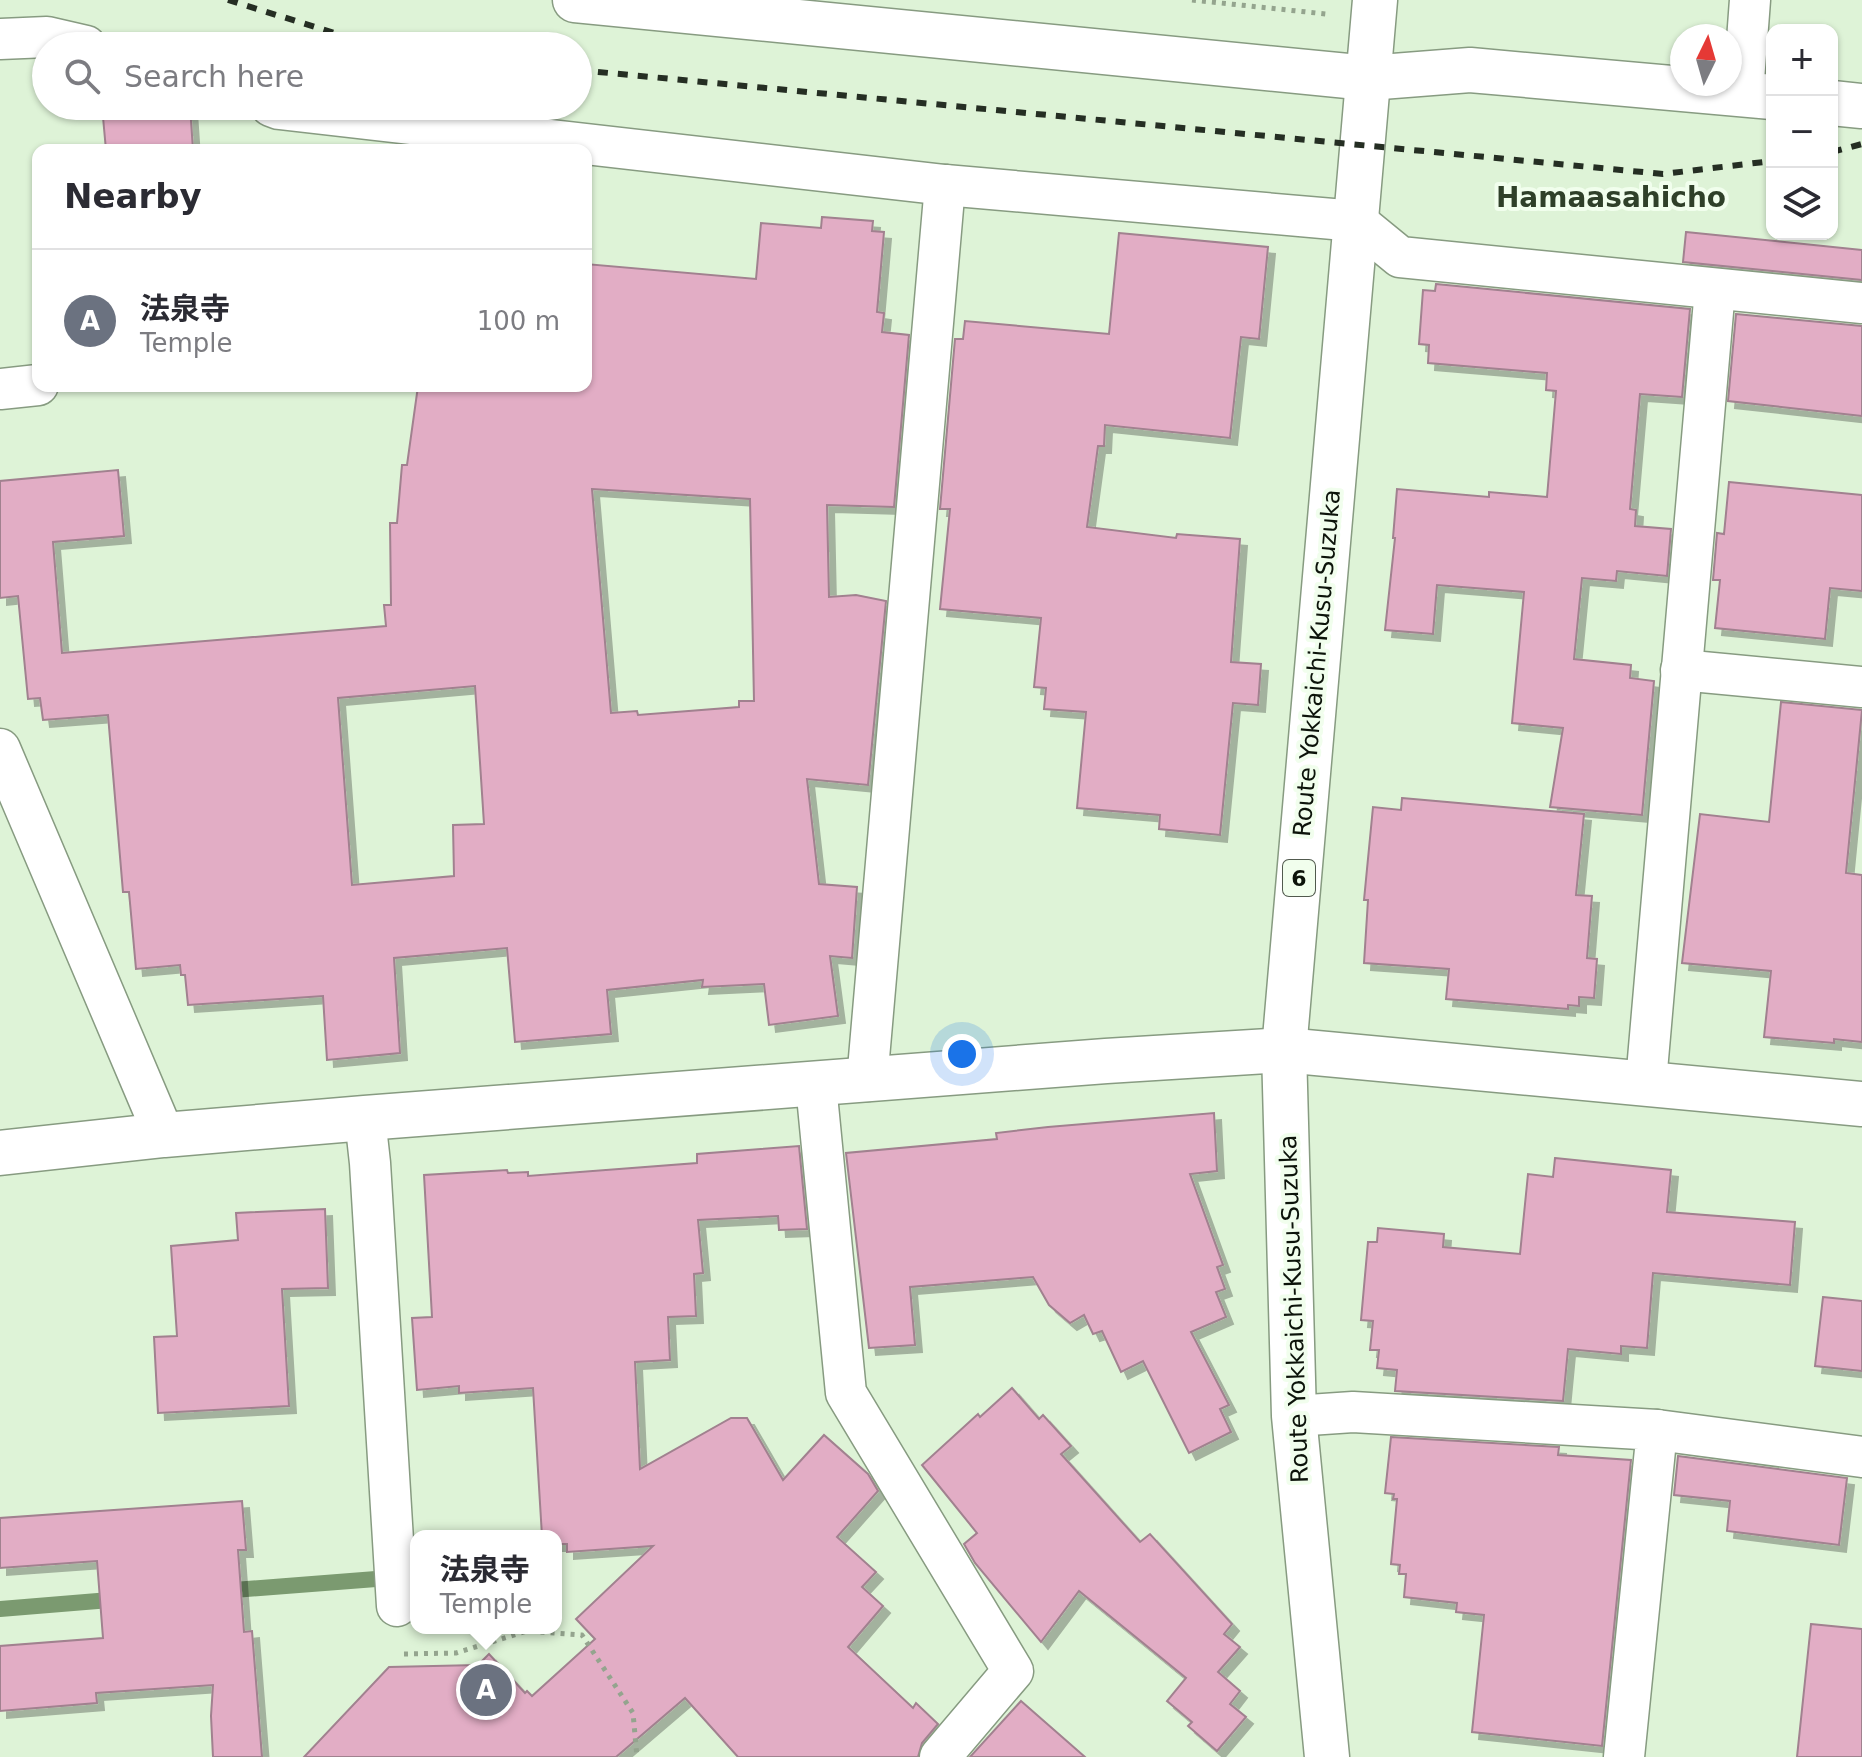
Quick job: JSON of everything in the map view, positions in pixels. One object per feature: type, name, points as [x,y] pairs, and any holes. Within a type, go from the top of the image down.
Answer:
[{"type":"street","points":[[575,0],[1368,78],[1470,70],[1758,95],[1750,0]]},
{"type":"street","name":"Route Yokkaichi-Kusu-Suzuka","points":[[1327,1757],[1294,1416],[1284,1050],[1375,9]]},
{"type":"street","points":[[0,39],[32,38]]},
{"type":"street","points":[[1838,104],[1862,106]]},
{"type":"street","points":[[339,120],[436,138],[501,144]]},
{"type":"street","points":[[592,152],[1356,221],[1400,257],[1862,303]]},
{"type":"street","points":[[867,1081],[945,185]]},
{"type":"street","points":[[1646,1082],[1715,289]]},
{"type":"street","points":[[0,389],[32,386]]},
{"type":"street","points":[[1681,670],[1862,687]]},
{"type":"street","points":[[0,749],[164,1135]]},
{"type":"street","points":[[0,1153],[365,1118],[1284,1050],[1862,1104]]},
{"type":"street","points":[[816,1085],[846,1393],[1013,1671],[940,1757]]},
{"type":"street","points":[[365,1118],[397,1606]]},
{"type":"street","points":[[1294,1416],[1353,1412],[1657,1430],[1862,1457]]},
{"type":"street","points":[[1624,1757],[1657,1430]]},
{"type":"path","points":[[1192,0],[1375,9]]},
{"type":"path","points":[[397,1606],[404,1655],[456,1653],[517,1634]]},
{"type":"path","points":[[562,1634],[582,1635],[633,1713],[637,1757]]},
{"type":"building","points":[[103,120],[191,120],[193,144],[105,144]]},
{"type":"building","points":[[822,217],[873,221],[872,231],[884,232],[877,312],[884,313],[882,332],[909,335],[894,507],[827,505],[829,597],[856,595],[886,601],[868,785],[807,779],[819,884],[857,887],[852,958],[830,956],[838,1016],[769,1025],[764,984],[702,987],[703,980],[607,990],[611,1034],[515,1042],[507,948],[394,958],[400,1053],[327,1060],[323,996],[188,1005],[185,975],[181,975],[180,965],[136,969],[129,892],[123,892],[108,715],[43,720],[40,698],[28,699],[18,596],[0,598],[0,481],[118,470],[124,536],[53,542],[62,653],[386,626],[384,605],[391,605],[390,523],[397,523],[402,465],[407,465],[417,392],[592,392],[592,265],[756,279],[761,223],[821,228]],"holes":[[[592,489],[750,499],[754,701],[739,701],[739,707],[638,715],[637,711],[611,713]],[[475,686],[484,824],[453,825],[454,876],[352,885],[338,698]]]},
{"type":"building","points":[[1686,232],[1862,250],[1862,280],[1683,262]]},
{"type":"building","points":[[1119,233],[1268,247],[1259,339],[1241,337],[1230,438],[1105,425],[1104,446],[1098,446],[1087,527],[1176,538],[1177,534],[1240,539],[1231,662],[1261,664],[1258,705],[1233,703],[1220,835],[1159,829],[1160,815],[1077,808],[1086,712],[1044,709],[1046,688],[1034,687],[1041,618],[940,609],[950,509],[940,509],[955,339],[963,339],[965,321],[1109,334]]},
{"type":"building","points":[[1436,284],[1690,309],[1682,397],[1640,394],[1630,509],[1636,510],[1635,526],[1671,529],[1667,576],[1617,571],[1616,581],[1582,578],[1574,659],[1631,665],[1630,678],[1654,681],[1642,815],[1550,807],[1563,728],[1512,723],[1524,592],[1437,585],[1433,634],[1385,630],[1397,489],[1489,497],[1489,492],[1547,497],[1556,391],[1546,390],[1547,373],[1428,363],[1429,345],[1419,344],[1423,290],[1435,291]]},
{"type":"building","points":[[1736,314],[1862,326],[1862,416],[1728,401]]},
{"type":"building","points":[[1729,482],[1862,495],[1862,591],[1830,588],[1825,639],[1715,628],[1720,580],[1713,580],[1717,533],[1724,534]]},
{"type":"building","points":[[1781,702],[1862,710],[1846,873],[1862,875],[1862,1042],[1834,1039],[1834,1043],[1764,1037],[1771,971],[1682,963],[1700,814],[1769,822]]},
{"type":"building","points":[[1402,798],[1584,814],[1576,895],[1592,896],[1587,958],[1597,959],[1594,998],[1579,997],[1579,1006],[1568,1005],[1568,1009],[1446,999],[1449,969],[1364,963],[1368,900],[1364,900],[1373,807],[1401,810]]},
{"type":"building","points":[[1214,1113],[1217,1171],[1190,1174],[1223,1265],[1217,1267],[1225,1289],[1216,1292],[1226,1317],[1191,1332],[1229,1405],[1220,1409],[1231,1432],[1189,1453],[1143,1361],[1121,1372],[1102,1331],[1093,1334],[1084,1315],[1070,1323],[1049,1305],[1033,1277],[910,1287],[915,1345],[869,1348],[846,1153],[997,1139],[996,1133],[1048,1127]]},
{"type":"building","points":[[799,1146],[807,1229],[779,1230],[778,1216],[698,1220],[703,1273],[694,1274],[696,1316],[668,1317],[670,1360],[635,1362],[640,1469],[731,1418],[747,1418],[783,1480],[824,1435],[868,1474],[878,1491],[837,1537],[876,1572],[862,1587],[883,1606],[848,1647],[913,1708],[916,1703],[938,1724],[922,1743],[918,1757],[738,1757],[685,1698],[616,1757],[304,1757],[389,1667],[478,1665],[489,1654],[525,1693],[527,1691],[532,1696],[595,1639],[576,1619],[653,1546],[567,1552],[567,1544],[562,1544],[562,1530],[542,1530],[533,1388],[459,1393],[459,1386],[417,1390],[412,1318],[432,1317],[424,1175],[507,1170],[508,1173],[528,1172],[528,1176],[697,1163],[697,1154]]},
{"type":"building","points":[[1555,1158],[1671,1170],[1667,1212],[1795,1222],[1790,1285],[1653,1273],[1647,1348],[1621,1346],[1621,1354],[1568,1349],[1563,1401],[1395,1391],[1397,1370],[1377,1368],[1379,1350],[1370,1350],[1373,1321],[1361,1320],[1368,1242],[1377,1242],[1378,1228],[1444,1234],[1443,1247],[1520,1254],[1528,1174],[1553,1177]]},
{"type":"building","points":[[325,1209],[328,1288],[282,1289],[289,1406],[158,1413],[154,1337],[177,1336],[171,1246],[238,1240],[236,1213]]},
{"type":"building","points":[[1823,1297],[1862,1301],[1862,1371],[1815,1366]]},
{"type":"building","points":[[1012,1388],[1039,1419],[1043,1415],[1071,1446],[1061,1454],[1140,1542],[1150,1534],[1232,1624],[1224,1634],[1240,1647],[1218,1672],[1240,1691],[1230,1704],[1246,1717],[1217,1751],[1188,1726],[1192,1722],[1167,1701],[1186,1678],[1079,1591],[1041,1642],[975,1563],[964,1544],[977,1533],[922,1465]]},
{"type":"building","points":[[1391,1437],[1559,1447],[1558,1455],[1631,1460],[1602,1746],[1472,1732],[1484,1615],[1456,1612],[1457,1603],[1404,1597],[1406,1574],[1399,1574],[1400,1565],[1391,1564],[1397,1499],[1393,1499],[1394,1494],[1385,1493]]},
{"type":"building","points":[[1678,1456],[1847,1478],[1839,1545],[1727,1531],[1730,1501],[1674,1495]]},
{"type":"building","points":[[242,1501],[246,1550],[238,1550],[244,1632],[252,1631],[262,1757],[213,1757],[213,1685],[96,1693],[97,1703],[0,1711],[0,1646],[103,1638],[97,1561],[0,1568],[0,1518]]},
{"type":"building","points":[[1811,1624],[1862,1629],[1862,1757],[1797,1757]]},
{"type":"building","points":[[1021,1701],[1085,1757],[970,1757]]},
{"type":"waterway","points":[[221,1591],[376,1579]]},
{"type":"waterway","points":[[0,1609],[122,1599]]},
{"type":"railway","points":[[228,0],[331,32]]},
{"type":"railway","points":[[592,71],[1663,174],[1766,162]]},
{"type":"railway","points":[[1838,150],[1862,144]]},
{"type":"place","name":"法泉寺","points":[[486,1690]]},
{"type":"district","name":"Hamaasahicho","points":[[1611,197]]}]
